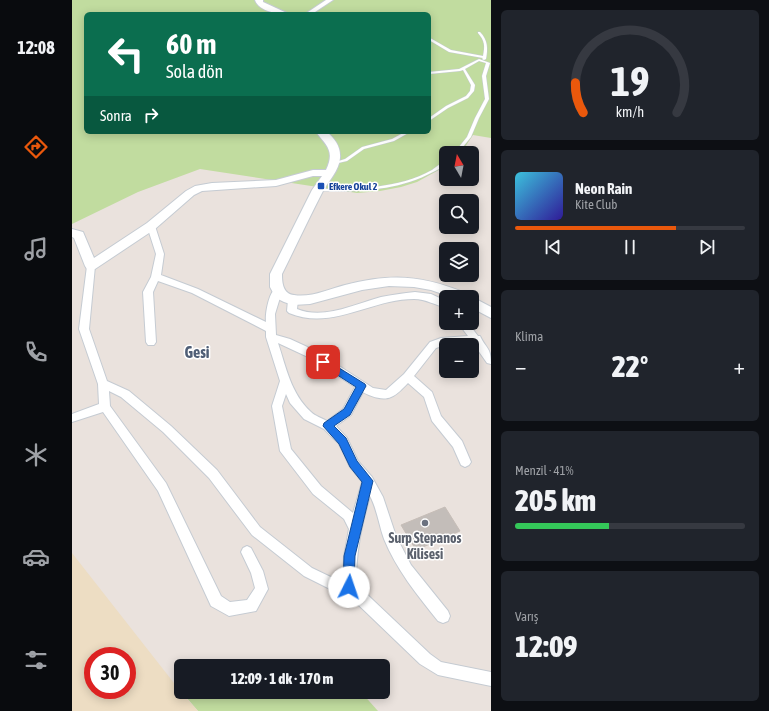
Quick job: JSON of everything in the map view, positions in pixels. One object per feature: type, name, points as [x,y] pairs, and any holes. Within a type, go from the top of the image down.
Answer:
[{"type":"street","points":[[259,0],[260,3],[280,12]]},
{"type":"street","points":[[311,12],[330,0]]},
{"type":"street","points":[[324,134],[329,138],[336,153],[332,168],[318,190],[276,274],[275,282],[277,291],[270,314],[271,333],[285,381],[294,400],[308,416],[328,426],[343,441],[354,464],[368,481],[379,501],[390,538],[407,569],[443,616]]},
{"type":"street","points":[[91,266],[151,226],[190,193],[199,188],[276,183],[332,168]]},
{"type":"street","points":[[151,226],[160,254],[156,277],[148,292],[151,342]]},
{"type":"street","points":[[72,233],[79,235],[91,266],[84,329],[103,384],[105,407],[162,487],[216,601],[230,609],[251,606],[262,589],[257,571],[247,552]]},
{"type":"street","points":[[156,277],[194,291],[312,354],[371,392],[388,394],[408,377],[433,344],[439,342]]},
{"type":"street","points":[[277,291],[293,300],[308,300],[378,282],[399,281],[421,283],[442,290]]},
{"type":"street","points":[[293,300],[292,311],[313,316],[340,313],[381,299],[410,296],[433,298],[439,302]]},
{"type":"street","points":[[479,306],[491,313]]},
{"type":"street","points":[[469,330],[476,338]]},
{"type":"street","points":[[479,342],[491,360]]},
{"type":"street","points":[[408,377],[428,395],[436,418],[458,444],[465,462]]},
{"type":"street","points":[[285,381],[277,406],[286,451],[317,490],[348,515],[355,529]]},
{"type":"street","points":[[103,384],[125,394],[166,429],[213,474],[256,531],[308,572],[336,586],[349,587],[425,659],[438,668],[491,680]]},
{"type":"street","points":[[328,426],[347,412],[361,386]]},
{"type":"street","points":[[72,418],[105,407]]},
{"type":"street","points":[[349,587],[350,556],[355,529],[368,481]]},
{"type":"lane","points":[[479,33],[484,36],[485,40],[484,59]]},
{"type":"lane","points":[[431,40],[450,51],[484,59],[488,64],[484,76],[487,99],[477,118],[470,137],[462,146]]},
{"type":"lane","points":[[431,73],[464,69],[477,61],[484,59]]},
{"type":"lane","points":[[431,119],[447,107],[467,97],[472,92],[473,85],[464,69]]},
{"type":"lane","points":[[332,168],[363,148],[393,140],[404,134]]},
{"type":"lane","points":[[318,190],[365,188],[404,182],[428,173],[439,166]]},
{"type":"green space","points":[[72,0],[491,0],[491,138],[473,135],[466,146],[439,146],[439,170],[417,182],[401,187],[357,193],[200,169],[138,192],[72,224]]},
{"type":"green space","points":[[188,699],[367,699],[378,711],[198,711]]},
{"type":"sand","points":[[72,553],[174,683],[174,699],[187,699],[198,711],[72,711]]},
{"type":"building","points":[[445,507],[460,531],[416,550],[401,525]]},
{"type":"place","name":"Efkere Okul 2","points":[[321,186]]},
{"type":"place","name":"Surp Stepanos Kilisesi","points":[[425,523]]},
{"type":"district","name":"Gesi","points":[[197,352]]},
{"type":"route","points":[[323,362],[361,386],[347,412],[328,426],[343,441],[354,464],[368,481],[355,529],[350,556],[349,587]]}]
